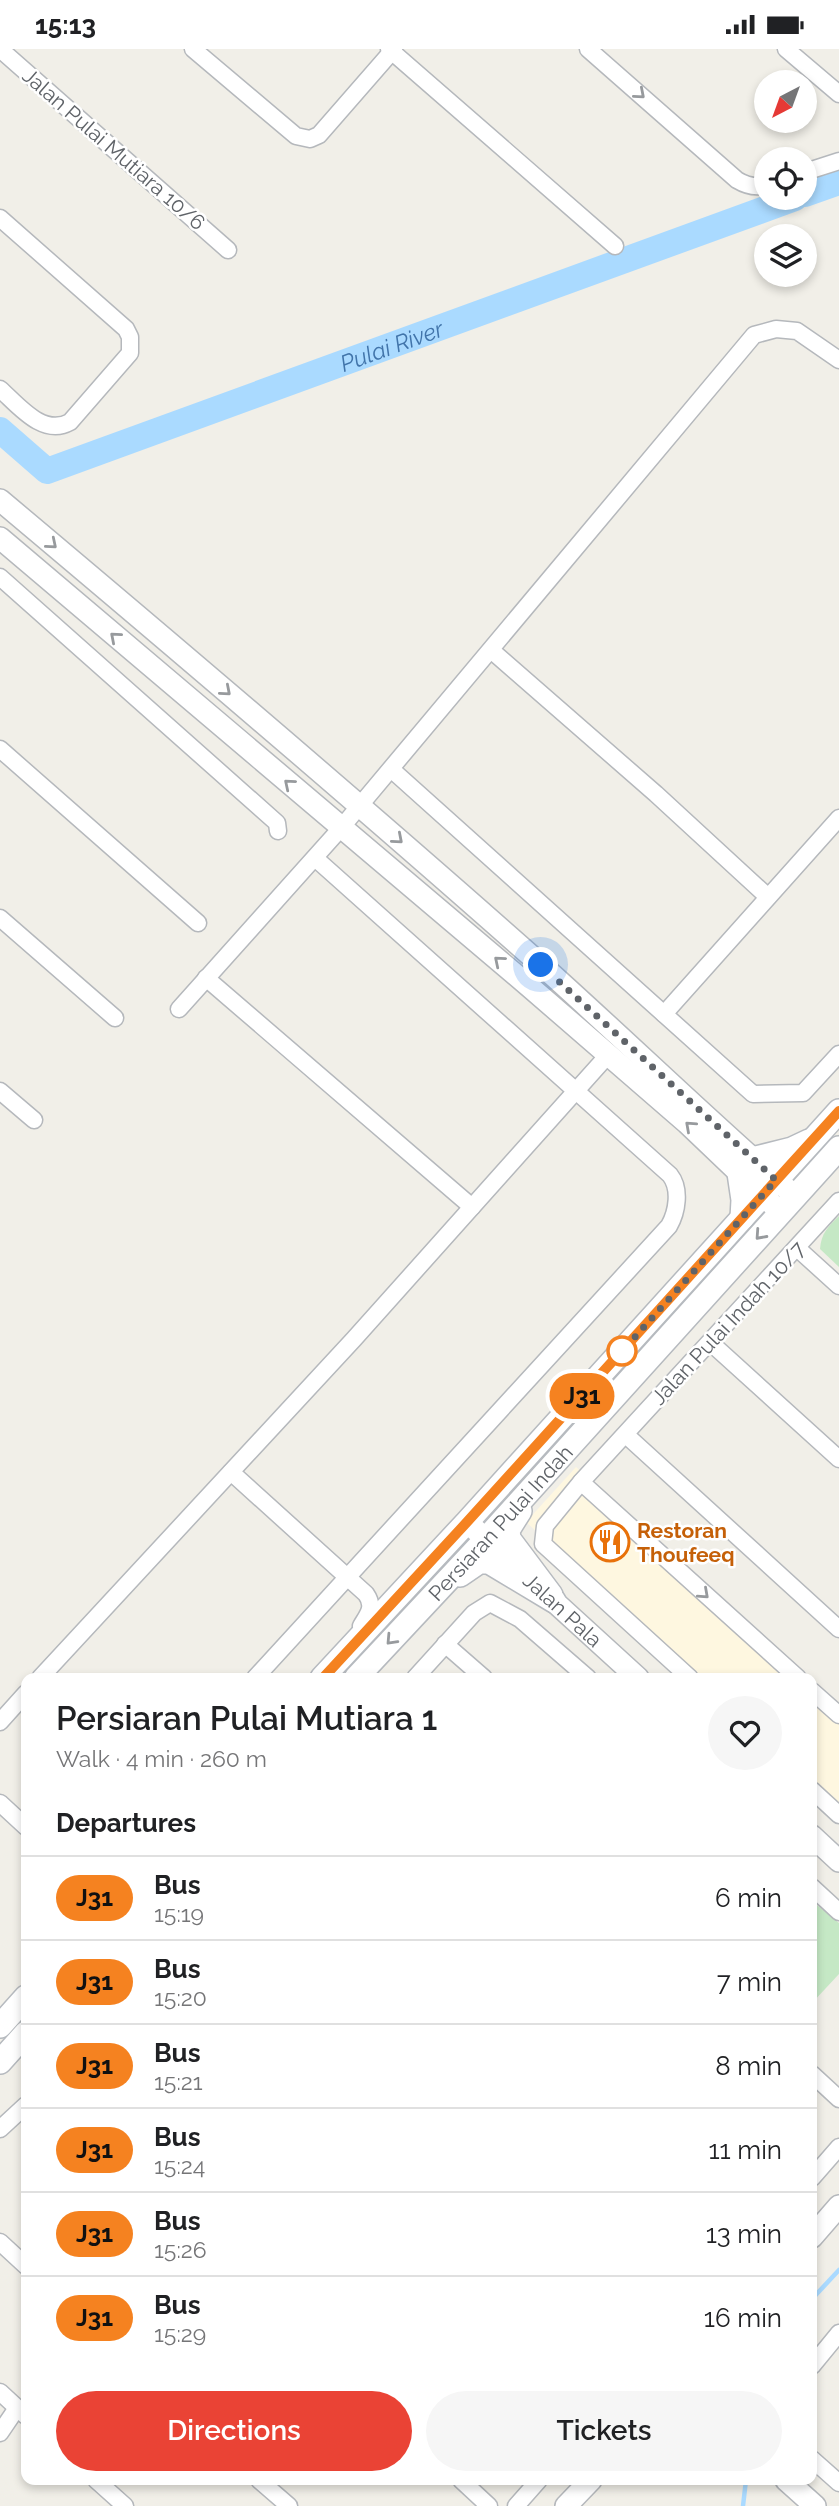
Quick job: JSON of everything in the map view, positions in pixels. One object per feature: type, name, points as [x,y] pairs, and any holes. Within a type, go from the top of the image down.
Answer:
[{"type":"main road","name":"Persiaran Pulai Indah","points":[[327,1673],[839,1111]]},
{"type":"main road","points":[[742,1219],[745,1166],[813,1139]]},
{"type":"main road","name":"Persiaran Pulai Indah","points":[[361,1673],[486,1539],[839,1149]]},
{"type":"main road","points":[[542,1476],[507,1534],[554,1601]]},
{"type":"main road","points":[[427,1602],[478,1562],[489,1563],[554,1601]]},
{"type":"main road","points":[[0,2026],[21,2003]]},
{"type":"main road","points":[[0,2062],[21,2039]]},
{"type":"street","name":"Jalan Pulai Mutiara 10/6","points":[[0,49],[228,250]]},
{"type":"street","points":[[193,49],[296,136],[310,139],[319,135],[391,50],[615,246]]},
{"type":"street","points":[[588,49],[737,180],[754,186]]},
{"type":"street","points":[[786,49],[839,94]]},
{"type":"street","points":[[817,168],[839,161]]},
{"type":"street","points":[[0,218],[126,329],[131,345],[130,352],[71,422],[65,425],[53,427],[41,424],[0,389]]},
{"type":"street","points":[[179,1009],[341,828],[754,335],[776,329],[797,331],[839,360]]},
{"type":"street","points":[[0,500],[360,805],[541,965],[745,1166],[788,1204]]},
{"type":"street","points":[[0,538],[687,1123],[745,1166]]},
{"type":"street","points":[[0,577],[277,823],[278,831]]},
{"type":"street","points":[[491,650],[656,794],[768,897]]},
{"type":"street","points":[[0,749],[198,923]]},
{"type":"street","points":[[391,769],[753,1094],[803,1093],[839,1054]]},
{"type":"street","points":[[664,1014],[839,818]]},
{"type":"street","points":[[260,1673],[669,1226],[675,1215],[677,1184],[674,1179],[314,858]]},
{"type":"street","points":[[0,918],[115,1018]]},
{"type":"street","points":[[206,978],[471,1207]]},
{"type":"street","points":[[45,1673],[231,1472],[608,1055]]},
{"type":"street","points":[[0,1091],[34,1120]]},
{"type":"street","name":"Jalan Pulai Indah 10/7","points":[[685,1673],[543,1544],[545,1527],[581,1482],[839,1201]]},
{"type":"street","points":[[797,1248],[839,1286]]},
{"type":"street","points":[[711,1343],[839,1459]]},
{"type":"street","points":[[626,1435],[839,1629]]},
{"type":"street","points":[[231,1472],[348,1576],[369,1599],[370,1611],[327,1673]]},
{"type":"street","points":[[581,1482],[792,1673]]},
{"type":"street","name":"Jalan Pala","points":[[467,1522],[633,1673]]},
{"type":"street","points":[[419,1673],[474,1613],[490,1603],[520,1619],[582,1673]]},
{"type":"street","points":[[445,1644],[478,1673]]},
{"type":"street","points":[[817,1695],[839,1715]]},
{"type":"street","points":[[0,1722],[21,1699]]},
{"type":"street","points":[[817,1795],[839,1815]]},
{"type":"street","points":[[0,1803],[21,1822]]},
{"type":"street","points":[[817,1841],[839,1861]]},
{"type":"street","points":[[817,1892],[839,1912]]},
{"type":"street","points":[[817,2079],[839,2099]]},
{"type":"street","points":[[0,2129],[21,2110]]},
{"type":"street","points":[[817,2172],[839,2147]]},
{"type":"street","points":[[817,2231],[839,2206]]},
{"type":"street","points":[[0,2242],[21,2261]]},
{"type":"street","points":[[817,2360],[839,2333]]},
{"type":"street","points":[[0,2392],[21,2411]]},
{"type":"street","points":[[0,2433],[21,2413]]},
{"type":"street","points":[[817,2463],[839,2483]]},
{"type":"street","points":[[102,2485],[125,2506]]},
{"type":"street","points":[[266,2485],[289,2506]]},
{"type":"street","points":[[466,2485],[489,2506]]},
{"type":"street","points":[[516,2506],[535,2485]]},
{"type":"street","points":[[566,2506],[586,2485]]},
{"type":"street","points":[[792,2485],[815,2506]]},
{"type":"shaded area","points":[[576,1467],[802,1673],[691,1673],[526,1522]]},
{"type":"shaded area","points":[[817,1688],[839,1708],[839,1809],[817,1789]]},
{"type":"green space","points":[[839,1216],[839,1267],[820,1249],[826,1231]]},
{"type":"green space","points":[[817,1905],[839,1923],[839,1974],[817,1998]]},
{"type":"waterway","name":"Pulai River","points":[[817,190],[839,182]]},
{"type":"waterway","name":"Pulai River","points":[[0,430],[47,471],[762,210]]},
{"type":"waterway","points":[[817,2294],[839,2270]]},
{"type":"waterway","points":[[743,2506],[745,2485]]},
{"type":"bus line","name":"J31","points":[[328,1673],[839,1111]]},
{"type":"place","name":"Restoran Thoufeeq","points":[[610,1542]]},
{"type":"route","points":[[541,965],[776,1180],[616,1358],[622,1351]]}]
